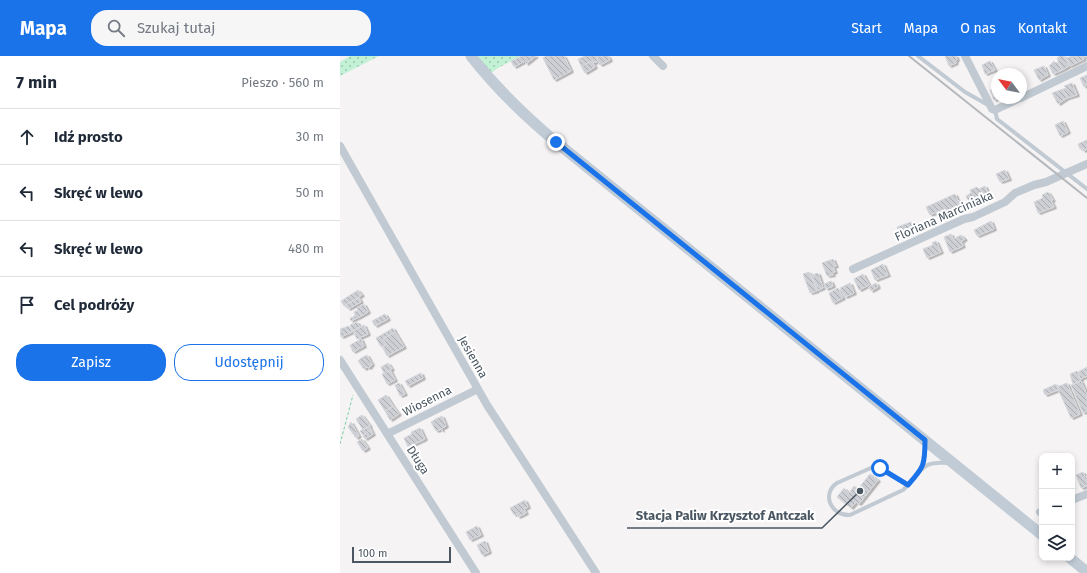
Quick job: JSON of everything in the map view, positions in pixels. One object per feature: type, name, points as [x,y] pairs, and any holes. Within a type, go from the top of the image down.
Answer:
[{"type":"main road","points":[[471,56],[499,89],[547,134],[1039,533]]},
{"type":"main road","points":[[1074,561],[1087,572]]},
{"type":"street","points":[[653,56],[663,66]]},
{"type":"street","points":[[965,56],[992,108],[1004,104]]},
{"type":"street","points":[[1027,95],[1087,66]]},
{"type":"street","name":"Jesienna","points":[[340,146],[478,389],[596,573]]},
{"type":"street","name":"Floriana Marciniaka","points":[[853,269],[1005,202],[1015,193],[1046,182],[1087,164]]},
{"type":"street","name":"Długa","points":[[340,360],[476,573]]},
{"type":"street","name":"Wiosenna","points":[[387,434],[478,389]]},
{"type":"street","points":[[1075,499],[1087,494]]},
{"type":"lane","points":[[918,56],[965,92],[992,108],[997,119],[1087,189]]},
{"type":"lane","points":[[922,469],[925,454],[925,440]]},
{"type":"lane","points":[[908,485],[880,468],[873,467],[837,483],[832,487],[829,497],[836,512],[850,515],[903,490],[908,485],[922,469],[932,463],[954,464]]},
{"type":"path","points":[[340,444],[354,392],[358,388]]},
{"type":"green space","points":[[350,56],[379,56],[340,76],[340,62]]},
{"type":"green space","points":[[478,56],[521,56],[491,73]]},
{"type":"building","points":[[522,56],[536,56],[526,64],[525,61],[514,67],[511,61]]},
{"type":"building","points":[[546,56],[564,56],[571,71],[554,80],[543,58]]},
{"type":"building","points":[[585,56],[601,56],[596,58],[598,61],[593,63],[592,61],[581,66],[578,59]]},
{"type":"building","points":[[608,56],[610,60],[600,65],[596,58]]},
{"type":"building","points":[[945,56],[956,56],[956,63],[949,66]]},
{"type":"building","points":[[1064,56],[1069,66],[1062,70],[1057,58]]},
{"type":"building","points":[[1072,56],[1076,63],[1070,66],[1067,58]]},
{"type":"building","points":[[1072,56],[1086,56],[1083,57],[1084,59],[1076,63]]},
{"type":"building","points":[[592,61],[595,67],[585,73],[581,66]]},
{"type":"building","points":[[990,61],[994,68],[991,68],[991,72],[985,74],[982,65]]},
{"type":"building","points":[[1054,61],[1055,63],[1058,62],[1062,70],[1053,74],[1049,66]]},
{"type":"building","points":[[1044,66],[1048,75],[1039,80],[1034,70]]},
{"type":"building","points":[[1087,75],[1087,85],[1084,87],[1080,78]]},
{"type":"building","points":[[1072,83],[1077,95],[1067,98],[1063,89],[1066,88],[1064,86]]},
{"type":"building","points":[[1063,89],[1067,98],[1058,104],[1052,93]]},
{"type":"building","points":[[1063,121],[1068,132],[1060,136],[1055,125]]},
{"type":"building","points":[[1087,140],[1087,149],[1083,151],[1082,148],[1080,149],[1078,144]]},
{"type":"building","points":[[1005,170],[1009,179],[1000,182],[996,174]]},
{"type":"building","points":[[985,186],[989,196],[976,201],[977,203],[971,206],[966,196],[971,193],[970,190],[977,187],[979,189]]},
{"type":"building","points":[[1048,192],[1053,200],[1051,201],[1054,207],[1038,213],[1034,202],[1041,199],[1043,197],[1042,195]]},
{"type":"building","points":[[955,194],[958,201],[959,200],[961,208],[942,217],[939,211],[930,215],[926,207]]},
{"type":"building","points":[[991,221],[994,229],[977,236],[974,230]]},
{"type":"building","points":[[911,222],[914,230],[901,237],[897,227]]},
{"type":"building","points":[[951,234],[953,239],[961,235],[965,239],[961,242],[963,246],[950,252],[944,237]]},
{"type":"building","points":[[936,241],[941,252],[927,258],[923,249],[933,245],[932,243]]},
{"type":"building","points":[[833,259],[836,266],[833,267],[835,272],[832,273],[833,275],[827,276],[822,263]]},
{"type":"building","points":[[883,264],[888,275],[875,280],[871,270]]},
{"type":"building","points":[[809,272],[817,291],[810,293],[803,274]]},
{"type":"building","points":[[818,273],[823,288],[818,290],[812,275]]},
{"type":"building","points":[[863,274],[869,285],[859,290],[854,279]]},
{"type":"building","points":[[831,281],[833,286],[826,289],[824,284]]},
{"type":"building","points":[[850,283],[854,293],[845,297],[840,288]]},
{"type":"building","points":[[876,283],[878,287],[871,291],[869,287]]},
{"type":"building","points":[[838,288],[843,298],[833,303],[829,293]]},
{"type":"building","points":[[358,290],[362,295],[344,306],[341,301]]},
{"type":"building","points":[[359,298],[361,302],[348,309],[346,305]]},
{"type":"building","points":[[364,304],[368,312],[361,316],[357,308]]},
{"type":"building","points":[[358,310],[361,316],[351,321],[350,318],[355,316],[354,312]]},
{"type":"building","points":[[385,314],[388,319],[375,326],[372,321]]},
{"type":"building","points":[[357,322],[360,327],[353,331],[350,325]]},
{"type":"building","points":[[364,325],[368,334],[357,339],[353,331]]},
{"type":"building","points":[[349,326],[352,332],[341,337],[340,329]]},
{"type":"building","points":[[393,328],[395,332],[383,339],[386,344],[381,347],[376,338]]},
{"type":"building","points":[[395,332],[404,347],[387,356],[383,348],[386,344],[383,339]]},
{"type":"building","points":[[361,339],[364,346],[353,352],[350,345]]},
{"type":"building","points":[[367,355],[372,364],[369,368],[367,367],[364,369],[358,361]]},
{"type":"building","points":[[388,363],[392,369],[384,373],[381,367]]},
{"type":"building","points":[[1087,367],[1087,376],[1080,379],[1078,372]]},
{"type":"building","points":[[390,370],[395,380],[387,384],[382,374]]},
{"type":"building","points":[[1077,371],[1081,380],[1073,384],[1070,374]]},
{"type":"building","points":[[421,373],[423,378],[408,386],[405,381]]},
{"type":"building","points":[[1081,381],[1087,395],[1087,411],[1083,413],[1071,385]]},
{"type":"building","points":[[399,383],[405,394],[400,396],[395,385]]},
{"type":"building","points":[[1067,383],[1080,414],[1071,418],[1057,387]]},
{"type":"building","points":[[1056,384],[1058,390],[1045,395],[1043,390]]},
{"type":"building","points":[[386,395],[393,406],[385,411],[378,400]]},
{"type":"building","points":[[393,406],[399,414],[390,420],[385,411]]},
{"type":"building","points":[[362,415],[370,426],[363,430],[356,419]]},
{"type":"building","points":[[442,416],[446,426],[436,431],[431,422]]},
{"type":"building","points":[[351,422],[359,436],[356,438],[348,427]]},
{"type":"building","points":[[369,426],[371,430],[363,435],[360,431]]},
{"type":"building","points":[[420,428],[425,439],[408,447],[404,438],[412,434],[411,432]]},
{"type":"building","points":[[371,430],[373,434],[365,439],[363,435]]},
{"type":"building","points":[[362,439],[368,448],[363,451],[357,442]]},
{"type":"building","points":[[1083,472],[1085,477],[1087,476],[1087,486],[1081,488],[1076,475]]},
{"type":"building","points":[[870,474],[878,480],[859,504],[856,502],[851,508],[837,497],[844,488],[849,493],[854,486],[858,489]]},
{"type":"building","points":[[525,500],[528,507],[524,509],[526,513],[518,517],[517,514],[514,515],[510,508]]},
{"type":"building","points":[[477,526],[481,535],[470,540],[466,532]]},
{"type":"building","points":[[485,541],[489,552],[482,555],[477,545]]},
{"type":"railway","points":[[909,56],[1087,198]]},
{"type":"place","name":"Stacja Paliw Krzysztof Antczak","points":[[860,491]]},
{"type":"route","points":[[556,142],[925,440],[925,454],[922,469],[908,485],[880,468]]}]
